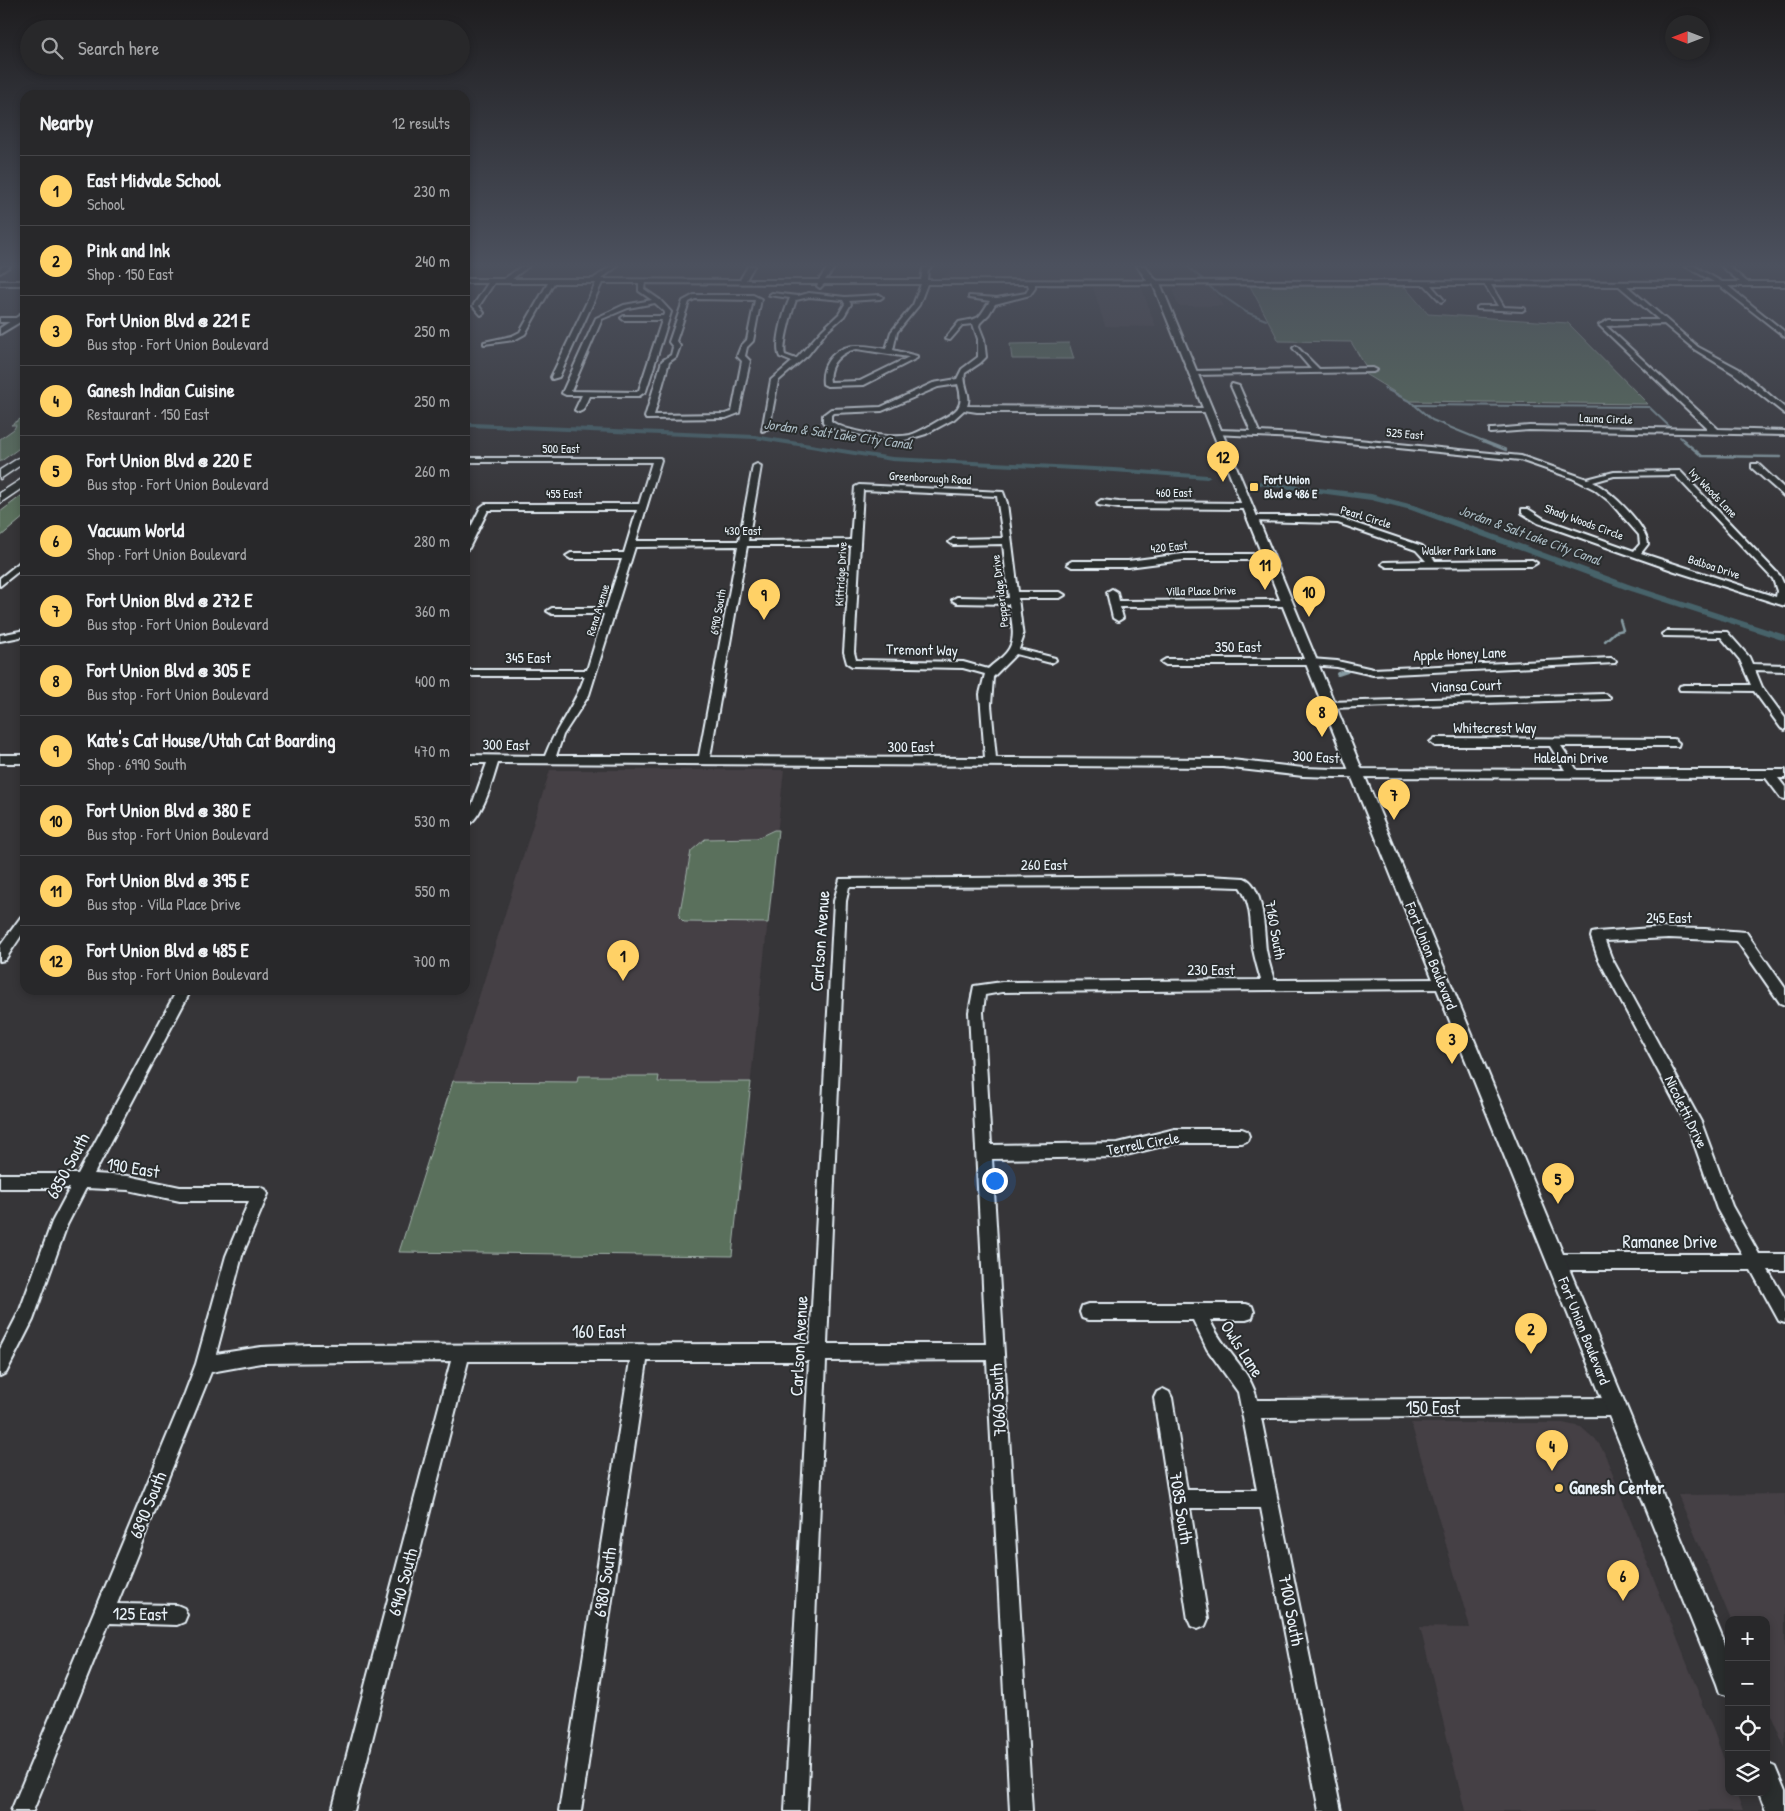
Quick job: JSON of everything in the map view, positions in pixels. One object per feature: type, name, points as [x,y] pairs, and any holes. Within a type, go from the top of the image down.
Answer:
[{"type":"highway","points":[[0,476],[20,462]]},
{"type":"highway","points":[[0,499],[20,484]]},
{"type":"main road","name":"Fort Union Boulevard","points":[[1184,351],[1725,1674]]},
{"type":"main road","points":[[1770,1786],[1780,1811]]},
{"type":"street","points":[[555,377],[567,351]]},
{"type":"street","points":[[584,351],[566,393],[586,395],[639,394],[655,351]]},
{"type":"street","points":[[676,351],[674,356],[666,361],[648,416],[729,416],[735,413],[746,361],[742,356],[742,351]]},
{"type":"street","points":[[780,351],[782,356],[796,361]]},
{"type":"street","points":[[765,429],[773,384],[778,375],[809,351]]},
{"type":"street","points":[[843,351],[827,368],[827,384],[861,383],[915,357],[879,351]]},
{"type":"street","points":[[960,381],[936,385],[882,409],[831,411],[827,415],[827,422],[831,425],[862,434],[906,438],[928,430],[963,408],[966,396],[960,381],[964,371],[977,363],[982,357],[982,351]]},
{"type":"street","points":[[1298,351],[1318,372]]},
{"type":"street","points":[[1630,351],[1717,433]]},
{"type":"street","points":[[1700,351],[1736,371],[1785,412]]},
{"type":"street","points":[[1193,373],[1373,370]]},
{"type":"street","points":[[1235,386],[1256,433]]},
{"type":"street","points":[[579,410],[586,395]]},
{"type":"street","points":[[963,408],[977,410],[1208,410]]},
{"type":"street","name":"Launa Circle","points":[[1493,430],[1529,428],[1785,434]]},
{"type":"street","name":"525 East","points":[[1217,432],[1256,433],[1514,456],[1587,481],[1612,499],[1643,535],[1644,544],[1636,554]]},
{"type":"street","name":"500 East","points":[[470,460],[657,460]]},
{"type":"street","name":"Rena Avenue","points":[[549,760],[558,735],[584,695],[657,460]]},
{"type":"street","name":"6990 South","points":[[704,762],[757,466]]},
{"type":"street","points":[[1755,466],[1785,494]]},
{"type":"street","name":"Ivy Woods Lane","points":[[1587,481],[1614,474],[1677,473],[1776,578],[1782,591],[1782,602]]},
{"type":"street","name":"Greenborough Road","points":[[860,488],[1000,494]]},
{"type":"street","name":"Kittridge Drive","points":[[852,663],[849,652],[860,488]]},
{"type":"street","name":"Pepperidge Drive","points":[[1000,494],[1018,638],[1014,651]]},
{"type":"street","name":"460 East","points":[[1101,503],[1118,505],[1247,506]]},
{"type":"street","name":"455 East","points":[[470,538],[485,507],[642,507]]},
{"type":"street","name":"Shady Woods Circle","points":[[1525,511],[1541,521],[1636,554]]},
{"type":"street","name":"Pearl Circle","points":[[1252,519],[1329,519],[1348,523],[1419,548],[1427,555],[1432,564]]},
{"type":"street","points":[[953,542],[1007,542]]},
{"type":"street","name":"430 East","points":[[631,544],[855,544]]},
{"type":"street","name":"Balboa Drive","points":[[1636,554],[1782,602]]},
{"type":"street","points":[[571,556],[627,556]]},
{"type":"street","name":"420 East","points":[[1072,564],[1128,564],[1183,557],[1268,557]]},
{"type":"street","name":"Walker Park Lane","points":[[1387,564],[1532,563]]},
{"type":"street","points":[[0,583],[20,565]]},
{"type":"street","points":[[1112,592],[1118,618]]},
{"type":"street","points":[[957,600],[1060,595]]},
{"type":"street","name":"Villa Place Drive","points":[[1115,604],[1287,603]]},
{"type":"street","points":[[552,611],[610,611]]},
{"type":"street","points":[[1667,634],[1724,634],[1748,667],[1756,688],[1785,726]]},
{"type":"street","points":[[0,638],[20,635]]},
{"type":"street","points":[[992,762],[985,686],[991,673],[1008,659],[1014,651],[1051,660]]},
{"type":"street","name":"Apple Honey Lane","points":[[1311,662],[1337,664],[1373,672],[1610,661]]},
{"type":"street","name":"350 East","points":[[1166,662],[1311,662]]},
{"type":"street","name":"Tremont Way","points":[[852,663],[963,665],[991,673]]},
{"type":"street","points":[[1748,667],[1785,668]]},
{"type":"street","name":"345 East","points":[[470,673],[591,673]]},
{"type":"street","points":[[1684,688],[1756,688]]},
{"type":"street","name":"Viansa Court","points":[[1328,705],[1605,697]]},
{"type":"street","name":"Whitecrest Way","points":[[1435,742],[1674,743]]},
{"type":"street","name":"Whitecrest Way","points":[[1554,743],[1573,773]]},
{"type":"street","points":[[0,771],[5,759],[20,759]]},
{"type":"street","name":"300 East","points":[[470,759],[704,762],[1223,763],[1303,772],[1356,773]]},
{"type":"street","points":[[470,817],[477,806],[494,760]]},
{"type":"street","name":"Halelani Drive","points":[[1356,773],[1785,774]]},
{"type":"street","points":[[1769,774],[1785,795]]},
{"type":"street","name":"260 East","points":[[844,882],[1208,881],[1244,883]]},
{"type":"street","name":"Carlson Avenue","points":[[796,1811],[840,902],[844,882]]},
{"type":"street","name":"7160 South","points":[[1244,883],[1250,890],[1254,900],[1260,952],[1269,986]]},
{"type":"street","points":[[0,956],[20,927]]},
{"type":"street","name":"245 East","points":[[1597,937],[1620,934],[1741,936],[1785,999]]},
{"type":"street","name":"Nicoletti Drive","points":[[1597,937],[1605,958],[1696,1127],[1725,1209],[1785,1315]]},
{"type":"street","name":"230 East","points":[[979,990],[1002,987],[1443,984]]},
{"type":"street","name":"7060 South","points":[[979,990],[976,1012],[1021,1811]]},
{"type":"street","name":"6850 South","points":[[0,1367],[26,1314],[60,1222],[181,995]]},
{"type":"street","name":"Terrell Circle","points":[[984,1152],[1118,1150],[1175,1136],[1242,1136]]},
{"type":"street","name":"190 East","points":[[0,1181],[128,1183],[180,1194],[260,1194]]},
{"type":"street","name":"6890 South","points":[[22,1811],[205,1364],[231,1264],[260,1194]]},
{"type":"street","name":"Ramanee Drive","points":[[1556,1262],[1785,1262]]},
{"type":"street","name":"Owls Lane","points":[[1088,1312],[1246,1312]]},
{"type":"street","name":"Owls Lane","points":[[1199,1312],[1212,1345],[1246,1388],[1251,1409]]},
{"type":"street","name":"6980 South","points":[[570,1811],[640,1352]]},
{"type":"street","name":"160 East","points":[[205,1364],[281,1354],[995,1352]]},
{"type":"street","name":"6940 South","points":[[343,1811],[462,1353]]},
{"type":"street","name":"7085 South","points":[[1164,1398],[1198,1619]]},
{"type":"street","name":"150 East","points":[[1251,1409],[1616,1407]]},
{"type":"street","name":"7100 South","points":[[1251,1409],[1330,1811]]},
{"type":"street","points":[[1179,1499],[1269,1499]]},
{"type":"street","name":"125 East","points":[[104,1613],[177,1615]]},
{"type":"shaded area","points":[[550,770],[784,770],[732,1256],[399,1252]]},
{"type":"shaded area","points":[[1411,1423],[1563,1423],[1581,1427],[1598,1442],[1604,1452],[1725,1762],[1725,1796],[1737,1796],[1743,1811],[1465,1811],[1420,1627],[1470,1628]]},
{"type":"shaded area","points":[[1785,1494],[1785,1748],[1770,1713],[1770,1616],[1729,1616],[1678,1495]]},
{"type":"green space","points":[[1011,351],[1071,351],[1074,359],[1012,359]]},
{"type":"green space","points":[[1356,351],[1595,351],[1648,404],[1409,401],[1355,368],[1366,367]]},
{"type":"green space","points":[[20,419],[20,448],[0,462],[0,439],[14,429],[16,425],[11,425]]},
{"type":"green space","points":[[20,497],[20,520],[0,537],[0,512]]},
{"type":"green space","points":[[778,830],[768,923],[684,922],[679,917],[691,851],[705,839],[757,838]]},
{"type":"green space","points":[[578,1076],[659,1076],[658,1082],[751,1082],[732,1256],[399,1252],[453,1081],[577,1082]]},
{"type":"waterway","points":[[1384,388],[1415,405]]},
{"type":"waterway","points":[[1415,405],[1649,407],[1671,428]]},
{"type":"waterway","points":[[1415,405],[1432,420],[1486,442]]},
{"type":"waterway","name":"Jordan & Salt Lake City Canal","points":[[470,425],[755,437],[892,459],[1114,470],[1207,477]]},
{"type":"waterway","points":[[1680,437],[1686,442]]},
{"type":"waterway","points":[[1483,441],[1506,450]]},
{"type":"waterway","points":[[1684,441],[1702,456],[1781,457]]},
{"type":"waterway","name":"Jordan & Salt Lake City Canal","points":[[1260,483],[1371,497],[1414,508],[1628,587],[1785,638]]},
{"type":"waterway","points":[[1605,641],[1615,632],[1623,630],[1620,620]]},
{"type":"waterway","points":[[1338,674],[1347,671]]},
{"type":"place","name":"Fort Union Blvd @ 485 E","points":[[1223,482]]},
{"type":"place","name":"Fort Union Blvd @ 486 E","points":[[1254,487]]},
{"type":"place","name":"Fort Union Blvd @ 395 E","points":[[1265,590]]},
{"type":"place","name":"Fort Union Blvd @ 380 E","points":[[1309,617]]},
{"type":"place","name":"Kate's Cat House/Utah Cat Boarding","points":[[764,620]]},
{"type":"place","name":"Fort Union Blvd @ 305 E","points":[[1322,737]]},
{"type":"place","name":"Fort Union Blvd @ 272 E","points":[[1394,820]]},
{"type":"place","name":"East Midvale School","points":[[623,981]]},
{"type":"place","name":"Fort Union Blvd @ 221 E","points":[[1452,1064]]},
{"type":"place","name":"Fort Union Blvd @ 220 E","points":[[1558,1204]]},
{"type":"place","name":"Pink and Ink","points":[[1531,1354]]},
{"type":"place","name":"Ganesh Indian Cuisine","points":[[1552,1471]]},
{"type":"place","name":"Ganesh Center","points":[[1559,1488]]},
{"type":"place","name":"Vacuum World","points":[[1623,1601]]}]
